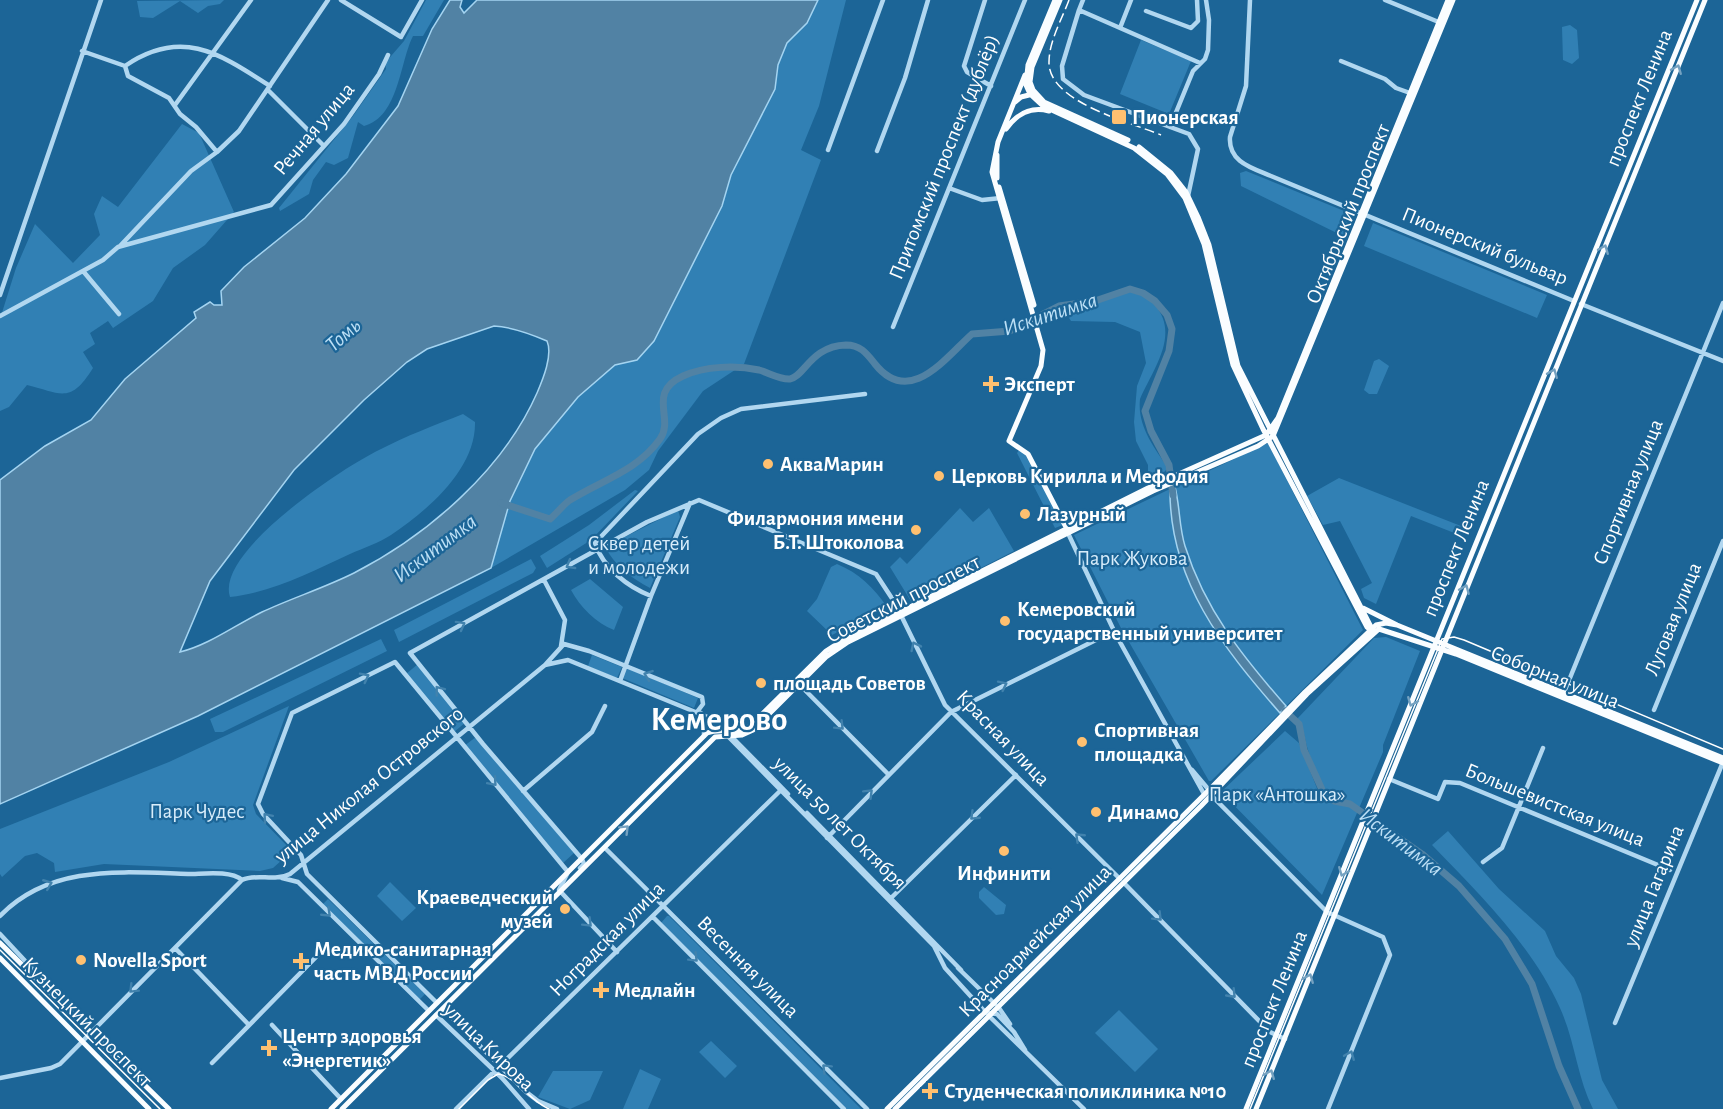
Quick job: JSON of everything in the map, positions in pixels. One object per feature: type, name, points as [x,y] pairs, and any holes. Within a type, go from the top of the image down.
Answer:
[{"type":"main road","points":[[1057,0],[998,142],[993,163],[1000,198],[1042,338],[1045,363],[1011,442],[1028,454],[1067,531]]},
{"type":"main road","name":"Октябрьский проспект","points":[[1269,435],[1363,214],[1441,23],[1448,0]]},
{"type":"main road","name":"Октябрьский проспект","points":[[1363,214],[1410,93],[1453,0]]},
{"type":"main road","name":"проспект Ленина","points":[[1246,1109],[1696,0]]},
{"type":"main road","name":"проспект Ленина","points":[[1256,1109],[1705,0]]},
{"type":"main road","points":[[1000,198],[997,164],[1006,127],[1030,66]]},
{"type":"main road","points":[[1030,66],[1032,94],[1044,102],[1108,129],[1145,150],[1171,173],[1188,196],[1209,245],[1237,361],[1269,435],[1362,607],[1372,630]]},
{"type":"main road","points":[[1026,80],[1037,103],[1134,148],[1155,163],[1181,192],[1204,244],[1230,357],[1372,630]]},
{"type":"main road","points":[[1014,104],[1018,98],[1032,94]]},
{"type":"main road","points":[[1656,98],[1664,100]]},
{"type":"main road","points":[[1006,127],[1018,116],[1030,110],[1059,112]]},
{"type":"main road","name":"Пионерский бульвар","points":[[1574,301],[1581,304]]},
{"type":"main road","name":"Советский проспект","points":[[332,1109],[704,736],[711,731],[742,735],[753,730],[832,646],[1152,489],[1269,435]]},
{"type":"main road","name":"Соборная улица","points":[[1362,607],[1397,625],[1436,640],[1443,647],[1723,762]]},
{"type":"main road","name":"Соборная улица","points":[[1372,630],[1382,623],[1397,625]]},
{"type":"main road","name":"Соборная улица","points":[[1372,630],[1384,630],[1433,648],[1443,647]]},
{"type":"main road","name":"Красноармейская улица","points":[[895,1109],[1306,693],[1372,630]]},
{"type":"main road","name":"Советский проспект","points":[[342,1109],[715,737],[748,728],[797,682]]},
{"type":"main road","points":[[666,774],[667,780],[673,780]]},
{"type":"main road","points":[[653,788],[660,787],[659,794]]},
{"type":"main road","name":"Кузнецкий проспект","points":[[0,943],[170,1109]]},
{"type":"main road","name":"Кузнецкий проспект","points":[[0,958],[149,1109]]},
{"type":"main road","points":[[473,967],[473,972],[478,973]]},
{"type":"main road","name":"улица Кирова","points":[[437,1003],[443,1009]]},
{"type":"main road","name":"улица Кирова","points":[[429,1011],[436,1015]]},
{"type":"main road","name":"Красноармейская улица","points":[[887,1109],[993,1011]]},
{"type":"street","points":[[0,295],[101,0]]},
{"type":"street","points":[[175,105],[251,0]]},
{"type":"street","points":[[0,316],[104,260],[118,248],[191,171],[217,152],[239,131],[328,0]]},
{"type":"street","points":[[341,0],[398,37],[404,36],[422,0]]},
{"type":"street","points":[[828,150],[883,0]]},
{"type":"street","points":[[878,151],[905,78],[928,0]]},
{"type":"street","points":[[985,0],[964,66],[967,72],[991,86]]},
{"type":"street","name":"Притомский проспект (дублёр)","points":[[893,327],[1025,0]]},
{"type":"street","points":[[1083,0],[1062,66],[1066,83],[1084,95],[1189,134],[1198,148],[1188,196]]},
{"type":"street","points":[[1120,28],[1131,0]]},
{"type":"street","points":[[1146,11],[1191,28],[1198,21],[1197,0]]},
{"type":"street","points":[[1170,127],[1193,71],[1205,59],[1210,38],[1206,0]]},
{"type":"street","name":"Пионерский бульвар","points":[[1250,0],[1246,86],[1230,137],[1230,146],[1236,159],[1574,301]]},
{"type":"street","points":[[1385,0],[1441,23]]},
{"type":"street","points":[[1078,10],[1200,63]]},
{"type":"street","points":[[82,51],[125,66],[156,50],[187,47],[213,52],[269,88],[324,146]]},
{"type":"street","name":"Речная улица","points":[[118,248],[253,209],[271,206],[344,124],[379,74],[388,55]]},
{"type":"street","points":[[1341,61],[1385,79],[1396,88],[1410,93]]},
{"type":"street","points":[[125,66],[128,76],[170,98],[180,114],[196,127],[217,152]]},
{"type":"street","points":[[949,188],[975,199],[1000,198]]},
{"type":"street","points":[[82,271],[119,314]]},
{"type":"street","name":"Спортивная улица","points":[[1562,695],[1723,303]]},
{"type":"street","name":"Пионерский бульвар","points":[[1581,304],[1723,362]]},
{"type":"street","points":[[651,596],[634,588],[616,575],[597,550],[595,543],[598,537],[698,434],[721,418],[741,409],[865,394]]},
{"type":"street","name":"Красная улица","points":[[690,503],[699,500],[872,571],[900,614],[945,705],[951,712],[1270,1032],[1285,1039]]},
{"type":"street","points":[[577,877],[584,864],[582,858],[468,726],[410,653],[647,522],[690,503]]},
{"type":"street","points":[[620,681],[651,596],[690,503]]},
{"type":"street","points":[[1067,531],[1114,631],[1190,768],[1208,793],[1327,912],[1383,937],[1390,955],[1328,1109]]},
{"type":"street","name":"Луговая улица","points":[[1654,710],[1723,541]]},
{"type":"street","points":[[544,580],[565,620],[560,648],[568,660]]},
{"type":"street","points":[[827,837],[951,712],[1114,631]]},
{"type":"street","points":[[560,648],[570,644],[702,697],[703,704],[699,712],[704,724],[704,736]]},
{"type":"street","name":"улица Николая Островского","points":[[242,880],[282,878],[295,870],[545,664],[560,648]]},
{"type":"street","points":[[545,664],[568,660],[699,712],[726,734]]},
{"type":"street","points":[[307,874],[301,855],[263,814],[258,804],[292,713],[395,662],[568,872]]},
{"type":"street","points":[[797,682],[888,774]]},
{"type":"street","points":[[523,791],[592,732],[605,706]]},
{"type":"street","name":"улица 50 лет Октября","points":[[726,734],[780,791],[961,970],[1026,1052],[1084,1109]]},
{"type":"street","name":"улица 50 лет Октября","points":[[726,734],[827,837]]},
{"type":"street","points":[[1483,862],[1502,848],[1543,748]]},
{"type":"street","name":"улица Гагарина","points":[[1615,1023],[1723,762]]},
{"type":"street","points":[[890,899],[1016,775]]},
{"type":"street","name":"Большевистская улица","points":[[1389,779],[1438,799],[1445,782],[1451,781],[1670,870]]},
{"type":"street","name":"Ноградская улица","points":[[456,1109],[780,791]]},
{"type":"street","name":"Весенняя улица","points":[[605,848],[867,1109]]},
{"type":"street","name":"улица Кирова","points":[[295,870],[307,874],[437,1003]]},
{"type":"street","name":"улица Кирова","points":[[295,870],[298,882],[429,1011]]},
{"type":"street","points":[[0,916],[41,887],[86,874],[108,872],[205,874],[235,876],[242,880],[56,1066],[0,1078]]},
{"type":"street","name":"Советский проспект","points":[[561,892],[559,887],[568,872]]},
{"type":"street","points":[[282,878],[298,882]]},
{"type":"street","points":[[561,892],[617,952]]},
{"type":"street","name":"улица 50 лет Октября","points":[[890,899],[934,946],[945,968],[1014,1032],[1026,1052]]},
{"type":"street","name":"Весенняя улица","points":[[653,917],[844,1109]]},
{"type":"street","name":"Кузнецкий проспект","points":[[0,934],[47,981],[76,1016]]},
{"type":"street","points":[[175,948],[249,1025]]},
{"type":"street","points":[[212,1063],[320,954]]},
{"type":"street","points":[[945,968],[949,961],[961,970]]},
{"type":"street","points":[[443,1009],[532,1097],[557,1109]]},
{"type":"street","name":"улица Кирова","points":[[436,1015],[495,1071],[529,1108]]},
{"type":"street","points":[[272,1025],[341,1099]]},
{"type":"green space","points":[[224,0],[198,13],[180,1],[153,18],[140,17],[137,1]]},
{"type":"green space","points":[[426,0],[444,0],[423,36],[413,36],[397,87],[385,112],[376,121],[364,126],[358,122],[348,158],[334,165],[326,162],[313,180],[309,194],[280,211],[279,208],[353,116],[386,69],[385,63],[404,41]]},
{"type":"green space","points":[[818,0],[846,0],[819,106],[801,150],[821,160],[744,364],[703,391],[658,451],[649,470],[625,490],[491,568],[510,501],[535,449],[578,397],[615,365],[637,360],[654,341],[722,206],[731,175],[775,89],[778,65],[787,43],[807,23]]},
{"type":"green space","points":[[1570,25],[1577,30],[1579,58],[1572,64],[1563,60],[1562,27]]},
{"type":"green space","points":[[1141,40],[1191,61],[1169,114],[1120,94]]},
{"type":"green space","points":[[182,124],[199,133],[234,212],[205,245],[173,268],[153,301],[113,328],[108,321],[90,333],[95,344],[83,352],[93,368],[78,387],[71,392],[57,393],[27,385],[9,407],[0,411],[0,319],[16,268],[35,224],[73,263],[100,235],[94,214],[102,196],[118,207]]},
{"type":"green space","points":[[1246,171],[1354,215],[1345,237],[1241,186],[1240,173]]},
{"type":"green space","points":[[1373,223],[1547,295],[1537,318],[1364,246]]},
{"type":"green space","points":[[1126,289],[1141,294],[1151,301],[1162,315],[1165,327],[1162,352],[1140,399],[1144,427],[1168,468],[1161,475],[1148,472],[1148,465],[1136,441],[1134,422],[1137,386],[1146,363],[1140,332],[1115,322],[1071,321],[1063,308],[1095,303]]},
{"type":"green space","points":[[1379,359],[1389,366],[1377,394],[1369,394],[1364,390],[1374,361]]},
{"type":"green space","points":[[463,414],[475,422],[468,456],[447,487],[405,525],[381,540],[292,580],[261,591],[230,597],[231,579],[242,558],[261,535],[285,513],[361,460],[400,440]]},
{"type":"green space","points":[[1268,443],[1363,630],[1286,706],[1226,632],[1203,592],[1185,547],[1175,487]]},
{"type":"green space","points":[[1019,450],[1025,451],[1063,525],[1055,528],[1017,453]]},
{"type":"green space","points":[[1339,478],[1466,528],[1462,536],[1411,516],[1376,604],[1364,598],[1361,589],[1372,583],[1340,521],[1323,525],[1307,496]]},
{"type":"green space","name":"Парк Жукова","points":[[1170,489],[1172,522],[1189,583],[1220,638],[1280,713],[1211,781],[1121,628],[1074,535]]},
{"type":"green space","points":[[635,490],[638,491],[591,540],[547,568],[540,556],[589,525]]},
{"type":"green space","points":[[960,508],[973,522],[989,508],[1014,551],[912,603],[890,567],[900,557],[907,564]]},
{"type":"green space","name":"Сквер детей и молодежи","points":[[678,510],[680,517],[650,588],[624,571],[605,547]]},
{"type":"green space","points":[[531,559],[536,568],[533,573],[399,642],[394,630]]},
{"type":"green space","points":[[837,564],[865,582],[887,607],[832,635],[807,611],[817,599],[831,567]]},
{"type":"green space","points":[[590,579],[623,607],[614,630],[589,614],[571,590]]},
{"type":"green space","name":"Парк «Антошка»","points":[[1386,637],[1420,651],[1383,745],[1383,752],[1322,895],[1221,792],[1285,731],[1299,743],[1322,801],[1319,780],[1303,730],[1297,719],[1374,638]]},
{"type":"green space","points":[[381,639],[387,651],[223,732],[215,732],[210,719]]},
{"type":"green space","points":[[592,655],[622,667],[617,678],[588,666]]},
{"type":"green space","points":[[418,664],[466,722],[454,732],[406,674]]},
{"type":"green space","points":[[627,668],[698,698],[694,708],[622,678]]},
{"type":"green space","name":"Парк Чудес","points":[[289,706],[253,805],[256,814],[292,851],[273,868],[260,871],[104,864],[55,872],[54,863],[37,853],[25,856],[2,877],[0,874],[0,829],[169,762]]},
{"type":"green space","points":[[476,737],[574,853],[563,863],[464,746]]},
{"type":"green space","points":[[1448,831],[1499,889],[1545,931],[1556,956],[1574,978],[1581,994],[1602,1080],[1618,1109],[1593,1109],[1560,1008],[1535,963],[1503,921],[1432,845]]},
{"type":"green space","points":[[390,882],[416,908],[402,921],[377,896]]},
{"type":"green space","points":[[984,887],[1006,905],[1004,914],[996,915],[979,898],[979,892]]},
{"type":"green space","points":[[328,899],[425,994],[418,1001],[321,906]]},
{"type":"green space","points":[[667,916],[861,1109],[847,1109],[661,923]]},
{"type":"green space","points":[[1119,1010],[1158,1049],[1135,1072],[1095,1033]]},
{"type":"green space","points":[[711,1041],[737,1066],[725,1078],[699,1052]]},
{"type":"green space","points":[[640,1069],[661,1079],[648,1109],[623,1109]]},
{"type":"green space","points":[[553,1071],[603,1071],[590,1100],[570,1109],[538,1097]]},
{"type":"water","name":"Томь","points":[[450,0],[462,0],[460,7],[464,13],[477,0],[818,0],[807,23],[787,43],[778,65],[775,89],[731,175],[722,206],[654,341],[637,360],[615,365],[578,397],[535,449],[510,501],[491,568],[198,716],[0,804],[0,480],[45,446],[91,420],[125,379],[196,318],[194,312],[210,302],[214,305],[222,305],[221,291],[244,267],[305,218],[346,174],[398,106],[432,29]],"holes":[[[494,326],[521,331],[547,341],[549,353],[542,381],[522,421],[484,474],[435,520],[382,558],[354,573],[262,612],[212,640],[180,652],[210,581],[294,470],[364,400],[407,362],[427,349]]]},
{"type":"water","points":[[1175,487],[1185,546],[1203,591],[1240,651],[1286,706],[1280,713],[1220,638],[1189,583],[1172,522],[1170,489]]},
{"type":"waterway","name":"Искитимка","points":[[501,503],[550,519],[570,500],[630,467],[651,450],[660,439],[665,423],[663,398],[672,383],[683,376],[711,368],[741,367],[790,379],[800,373],[824,350],[846,345],[863,351],[888,376],[901,381],[914,380],[939,365],[972,334],[1010,331],[1059,306],[1095,301],[1130,289],[1143,293],[1155,301],[1167,315],[1172,329],[1169,351],[1145,411],[1151,431],[1169,465],[1173,495]]},
{"type":"waterway","name":"Искитимка","points":[[1285,711],[1299,724],[1304,750],[1324,794],[1334,801],[1350,804],[1422,854],[1459,886],[1505,939],[1532,984],[1559,1066],[1578,1109]]},
{"type":"tram line","points":[[1250,1109],[1442,639],[1454,637],[1464,640],[1723,749]]},
{"type":"tram line","points":[[0,950],[160,1109]]},
{"type":"tram line","points":[[459,1109],[488,1080],[498,1074],[510,1079],[549,1109]]},
{"type":"railway","points":[[1069,0],[1051,46],[1049,62],[1052,76],[1062,88],[1093,109],[1161,135]]},
{"type":"place","name":"Пионерская","points":[[1119,117]]},
{"type":"place","name":"Эксперт","points":[[991,384]]},
{"type":"place","name":"АкваМарин","points":[[768,464]]},
{"type":"place","name":"Церковь Кирилла и Мефодия","points":[[939,476]]},
{"type":"place","name":"Лазурный","points":[[1025,514]]},
{"type":"place","name":"Филармония имени Б.Т. Штоколова","points":[[916,530]]},
{"type":"place","name":"Кемеровский государственный университет","points":[[1005,621]]},
{"type":"place","name":"площадь Советов","points":[[761,683]]},
{"type":"place","name":"Спортивная площадка","points":[[1082,742]]},
{"type":"place","name":"Динамо","points":[[1096,812]]},
{"type":"place","name":"Инфинити","points":[[1004,851]]},
{"type":"place","name":"Краеведческий музей","points":[[565,909]]},
{"type":"place","name":"Novella Sport","points":[[81,960]]},
{"type":"place","name":"Медико-санитарная часть МВД России","points":[[301,961]]},
{"type":"place","name":"Медлайн","points":[[601,990]]},
{"type":"place","name":"Центр здоровья «Энергетик»","points":[[269,1048]]},
{"type":"place","name":"Студенческая поликлиника №10","points":[[930,1091]]},
{"type":"district","name":"Кемерово","points":[[719,720]]}]
